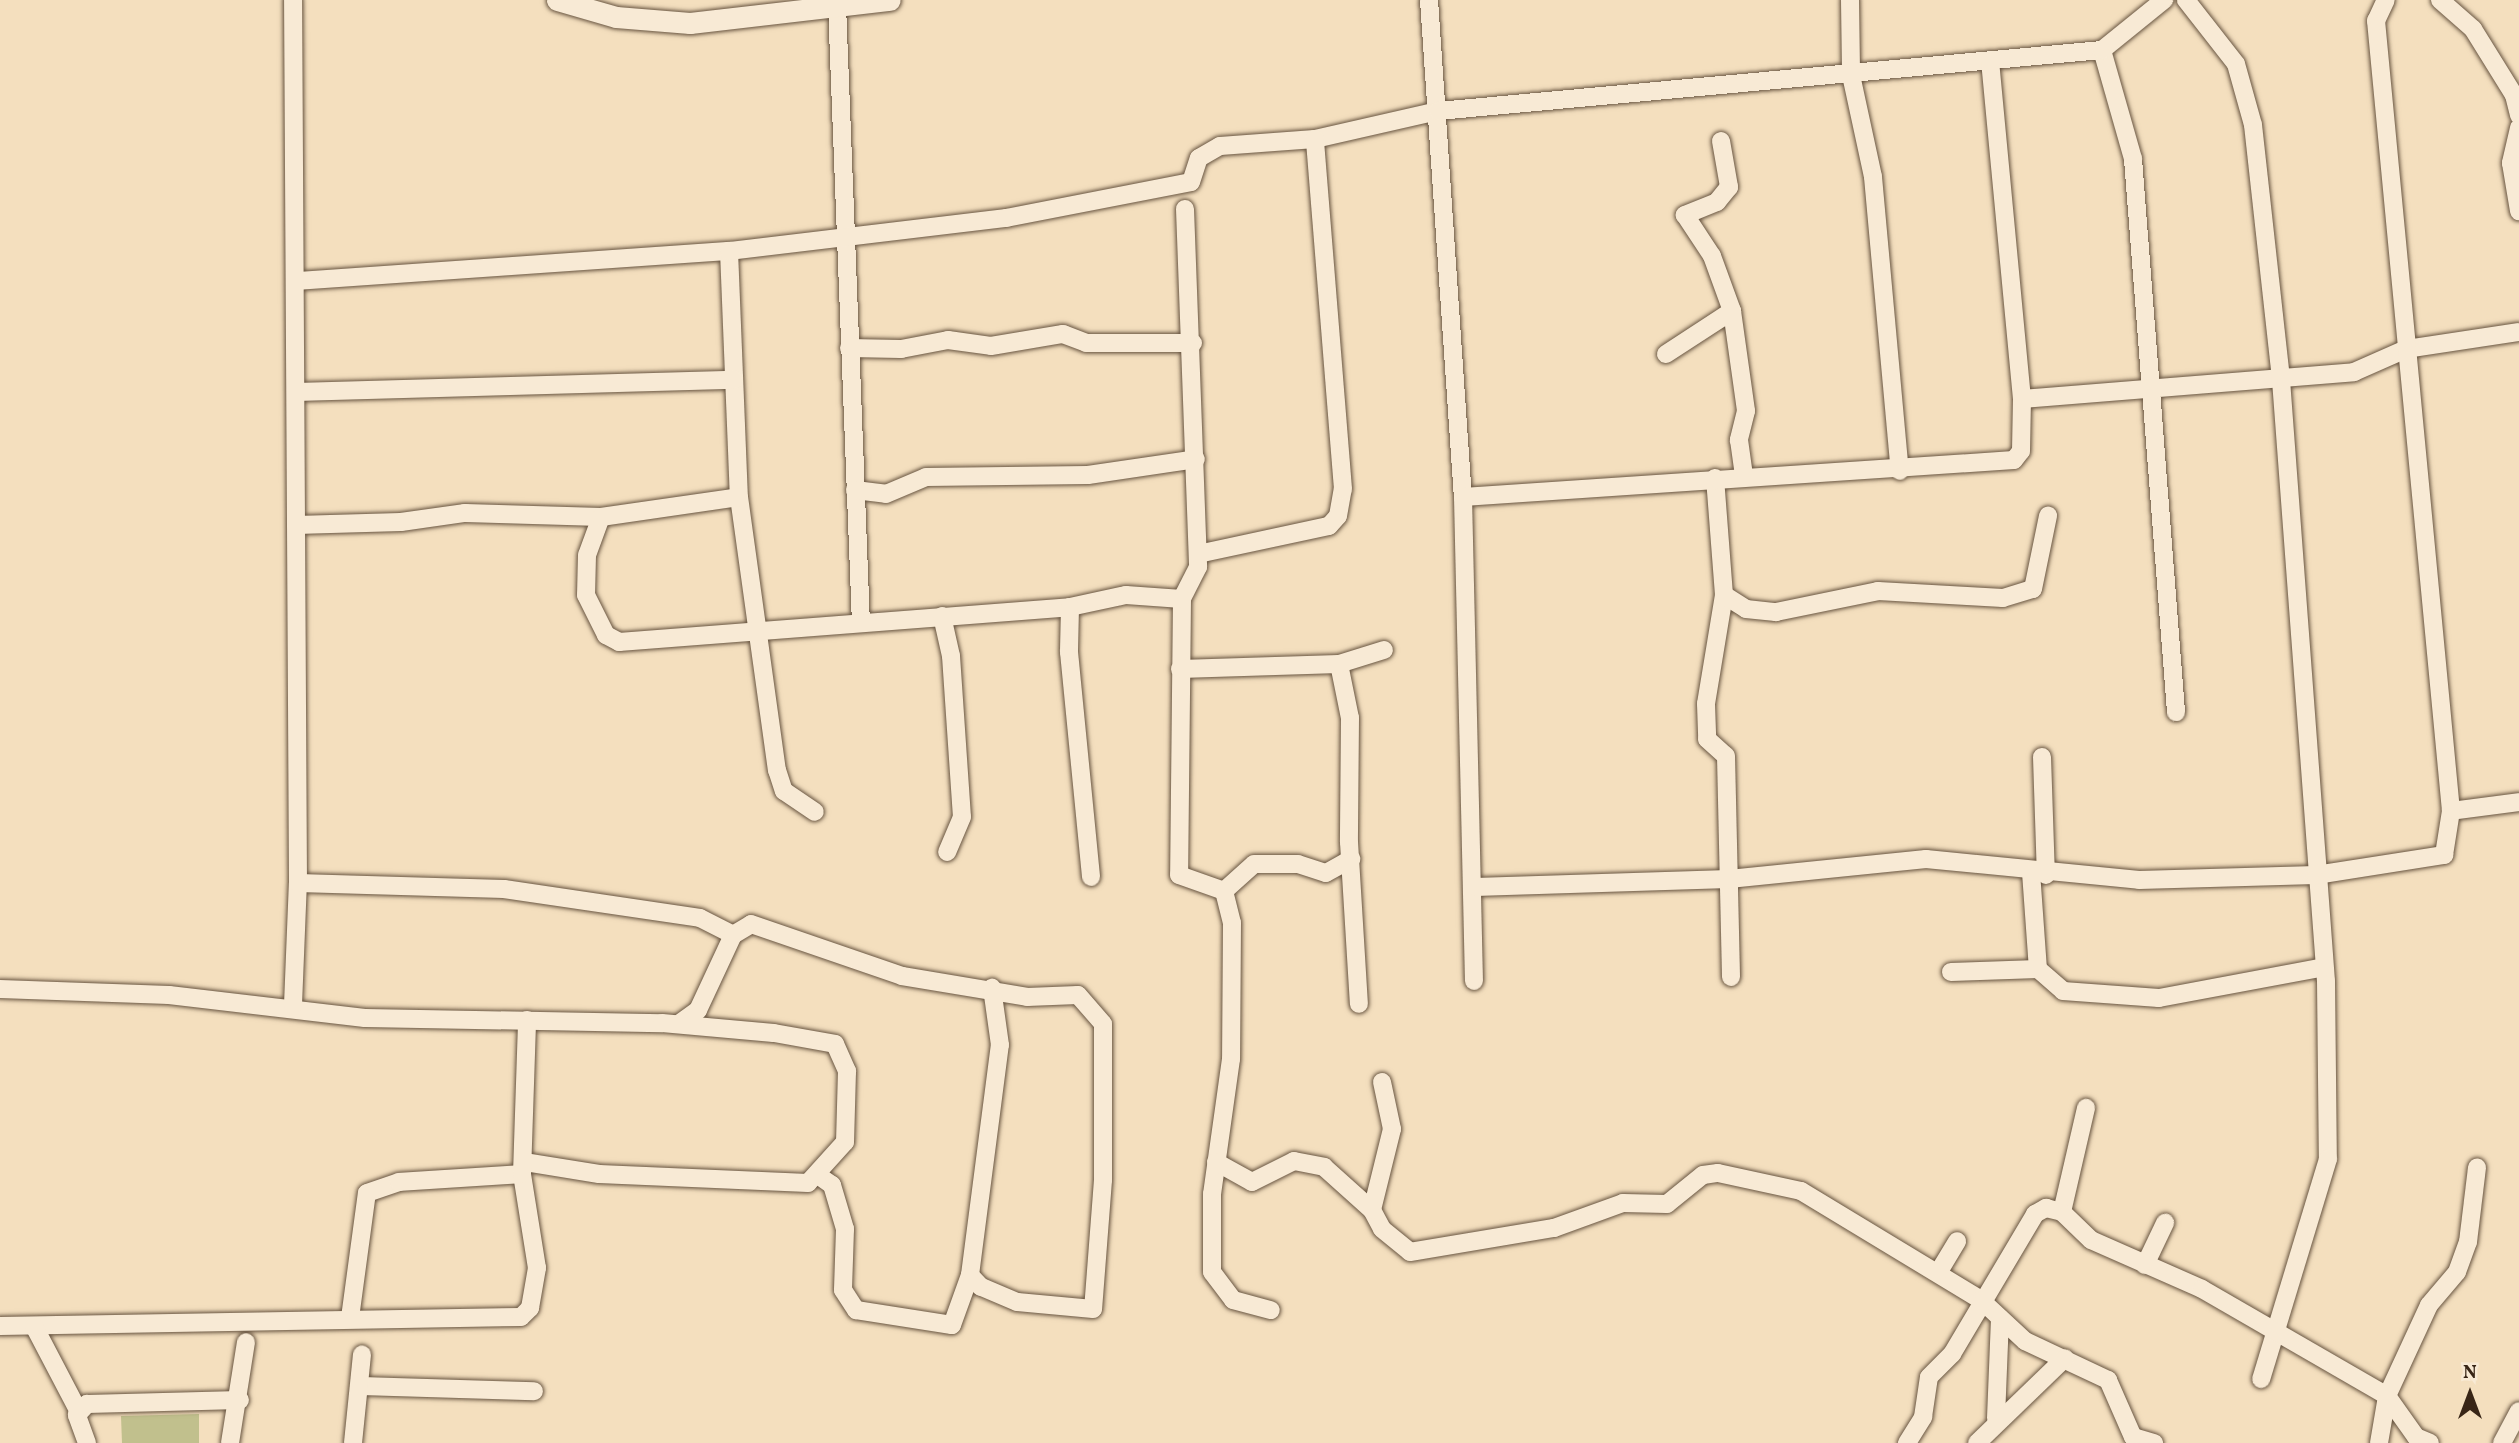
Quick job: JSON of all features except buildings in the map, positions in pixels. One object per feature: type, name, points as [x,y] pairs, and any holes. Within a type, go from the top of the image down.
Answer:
[{"type":"street","points":[[293,0],[297,281],[298,883],[293,1005]]},
{"type":"street","points":[[557,0],[616,8],[690,23],[890,0]]},
{"type":"street","points":[[797,0],[837,5]]},
{"type":"street","points":[[1429,0],[1463,497],[1475,887],[1474,981]]},
{"type":"street","points":[[1850,0],[1851,75],[1873,177],[1900,471]]},
{"type":"street","points":[[297,281],[729,251],[1086,204],[1191,182],[1199,158],[1220,146],[1315,139],[1438,111],[2102,50],[2164,0]]},
{"type":"street","points":[[2186,0],[2236,64],[2248,92],[2281,380],[2325,967],[2328,1159],[2273,1328],[2261,1379]]},
{"type":"street","points":[[1475,887],[1730,879],[1926,859],[2039,874],[2316,875],[2434,861],[2444,855],[2451,811],[2376,21],[2386,0]]},
{"type":"street","points":[[2440,0],[2473,29],[2514,95],[2519,114]]},
{"type":"street","points":[[837,5],[861,623]]},
{"type":"street","points":[[2102,50],[2133,159],[2148,388],[2176,712]]},
{"type":"street","points":[[1463,497],[1744,475],[1900,471],[2014,460],[2021,451],[2022,399],[1990,61]]},
{"type":"street","points":[[2519,128],[2511,163],[2519,211]]},
{"type":"street","points":[[1198,554],[1329,526],[1338,516],[1343,489],[1315,139]]},
{"type":"street","points":[[1721,141],[1729,187],[1717,202],[1685,215],[1712,256],[1732,311],[1746,411],[1739,440],[1744,475]]},
{"type":"street","points":[[1185,209],[1193,343],[1198,554],[1194,586],[1182,599],[1179,875],[1224,891]]},
{"type":"street","points":[[729,251],[739,497],[756,629],[784,791],[816,812]]},
{"type":"street","points":[[1666,354],[1732,311]]},
{"type":"street","points":[[2022,399],[2354,372],[2406,349],[2519,332]]},
{"type":"street","points":[[849,348],[901,349],[948,340],[991,346],[1063,334],[1086,344],[1193,343]]},
{"type":"street","points":[[296,392],[734,380]]},
{"type":"street","points":[[855,490],[886,494],[926,477],[1088,475],[1196,459]]},
{"type":"street","points":[[1715,478],[1724,595],[1706,704],[1707,739],[1726,755],[1731,977]]},
{"type":"street","points":[[296,524],[401,522],[465,513],[601,516],[739,497]]},
{"type":"street","points":[[601,516],[587,555],[586,595],[606,635],[619,642],[756,629],[1070,607],[1126,595],[1182,599]]},
{"type":"street","points":[[1724,595],[1746,609],[1776,611],[1878,592],[2003,598],[2033,589],[2048,516]]},
{"type":"street","points":[[1070,607],[1091,877]]},
{"type":"street","points":[[942,616],[951,656],[962,817],[947,852]]},
{"type":"street","points":[[1180,669],[1339,664],[1384,650]]},
{"type":"street","points":[[1339,664],[1350,718],[1351,859],[1359,1004]]},
{"type":"street","points":[[2038,969],[2042,757]]},
{"type":"street","points":[[2451,811],[2519,802]]},
{"type":"street","points":[[1224,891],[1254,864],[1298,864],[1326,873],[1351,859]]},
{"type":"street","points":[[298,883],[504,889],[700,918],[733,935]]},
{"type":"street","points":[[1224,891],[1232,923],[1231,1059],[1216,1162],[1212,1272],[1233,1300],[1271,1310]]},
{"type":"street","points":[[679,1024],[698,1010],[733,935],[751,924],[902,976],[992,988],[1027,997],[1078,995],[1103,1024],[1103,1180],[1093,1309],[1017,1302],[981,1287],[970,1275]]},
{"type":"street","points":[[1951,972],[2038,969],[2063,991],[2159,998],[2325,967]]},
{"type":"street","points":[[819,1176],[832,1185],[845,1229],[843,1290],[856,1310],[952,1325],[970,1275],[1000,1045],[992,988]]},
{"type":"street","points":[[0,989],[293,1005],[365,1018],[679,1024],[835,1044],[847,1071],[845,1142],[819,1176],[808,1183],[766,1184],[738,1176],[599,1174],[523,1168],[399,1182],[367,1193],[350,1318]]},
{"type":"street","points":[[0,1326],[521,1317],[530,1308],[537,1268],[523,1168],[527,1020]]},
{"type":"street","points":[[1373,1210],[1392,1129],[1382,1082]]},
{"type":"street","points":[[2062,1212],[2086,1108]]},
{"type":"street","points":[[1216,1162],[1252,1182],[1294,1161],[1324,1167],[1373,1210],[1382,1229],[1410,1252],[1554,1228],[1623,1203],[1667,1204],[1703,1175],[1718,1172],[1801,1191],[1981,1300],[2025,1341],[2108,1380],[2133,1437],[2154,1443]]},
{"type":"street","points":[[2379,1443],[2387,1396],[2429,1306],[2457,1272],[2468,1242],[2477,1168]]},
{"type":"street","points":[[1908,1443],[1923,1417],[1928,1377],[1952,1354],[1981,1300],[2035,1214],[2046,1208],[2062,1212],[2091,1240],[2273,1328],[2387,1396],[2421,1441]]},
{"type":"street","points":[[2145,1265],[2165,1223]]},
{"type":"street","points":[[1938,1273],[1957,1241]]},
{"type":"street","points":[[1996,1418],[2000,1318]]},
{"type":"street","points":[[34,1326],[78,1410],[87,1443]]},
{"type":"street","points":[[230,1443],[240,1399],[246,1342]]},
{"type":"street","points":[[353,1443],[361,1386],[362,1354]]},
{"type":"street","points":[[1977,1443],[1996,1418],[2065,1358]]},
{"type":"street","points":[[361,1386],[534,1391]]},
{"type":"street","points":[[78,1410],[128,1399],[240,1399]]},
{"type":"street","points":[[2502,1443],[2519,1411]]},
{"type":"shaded area","points":[[199,1414],[199,1443],[122,1443],[121,1416]]}]
